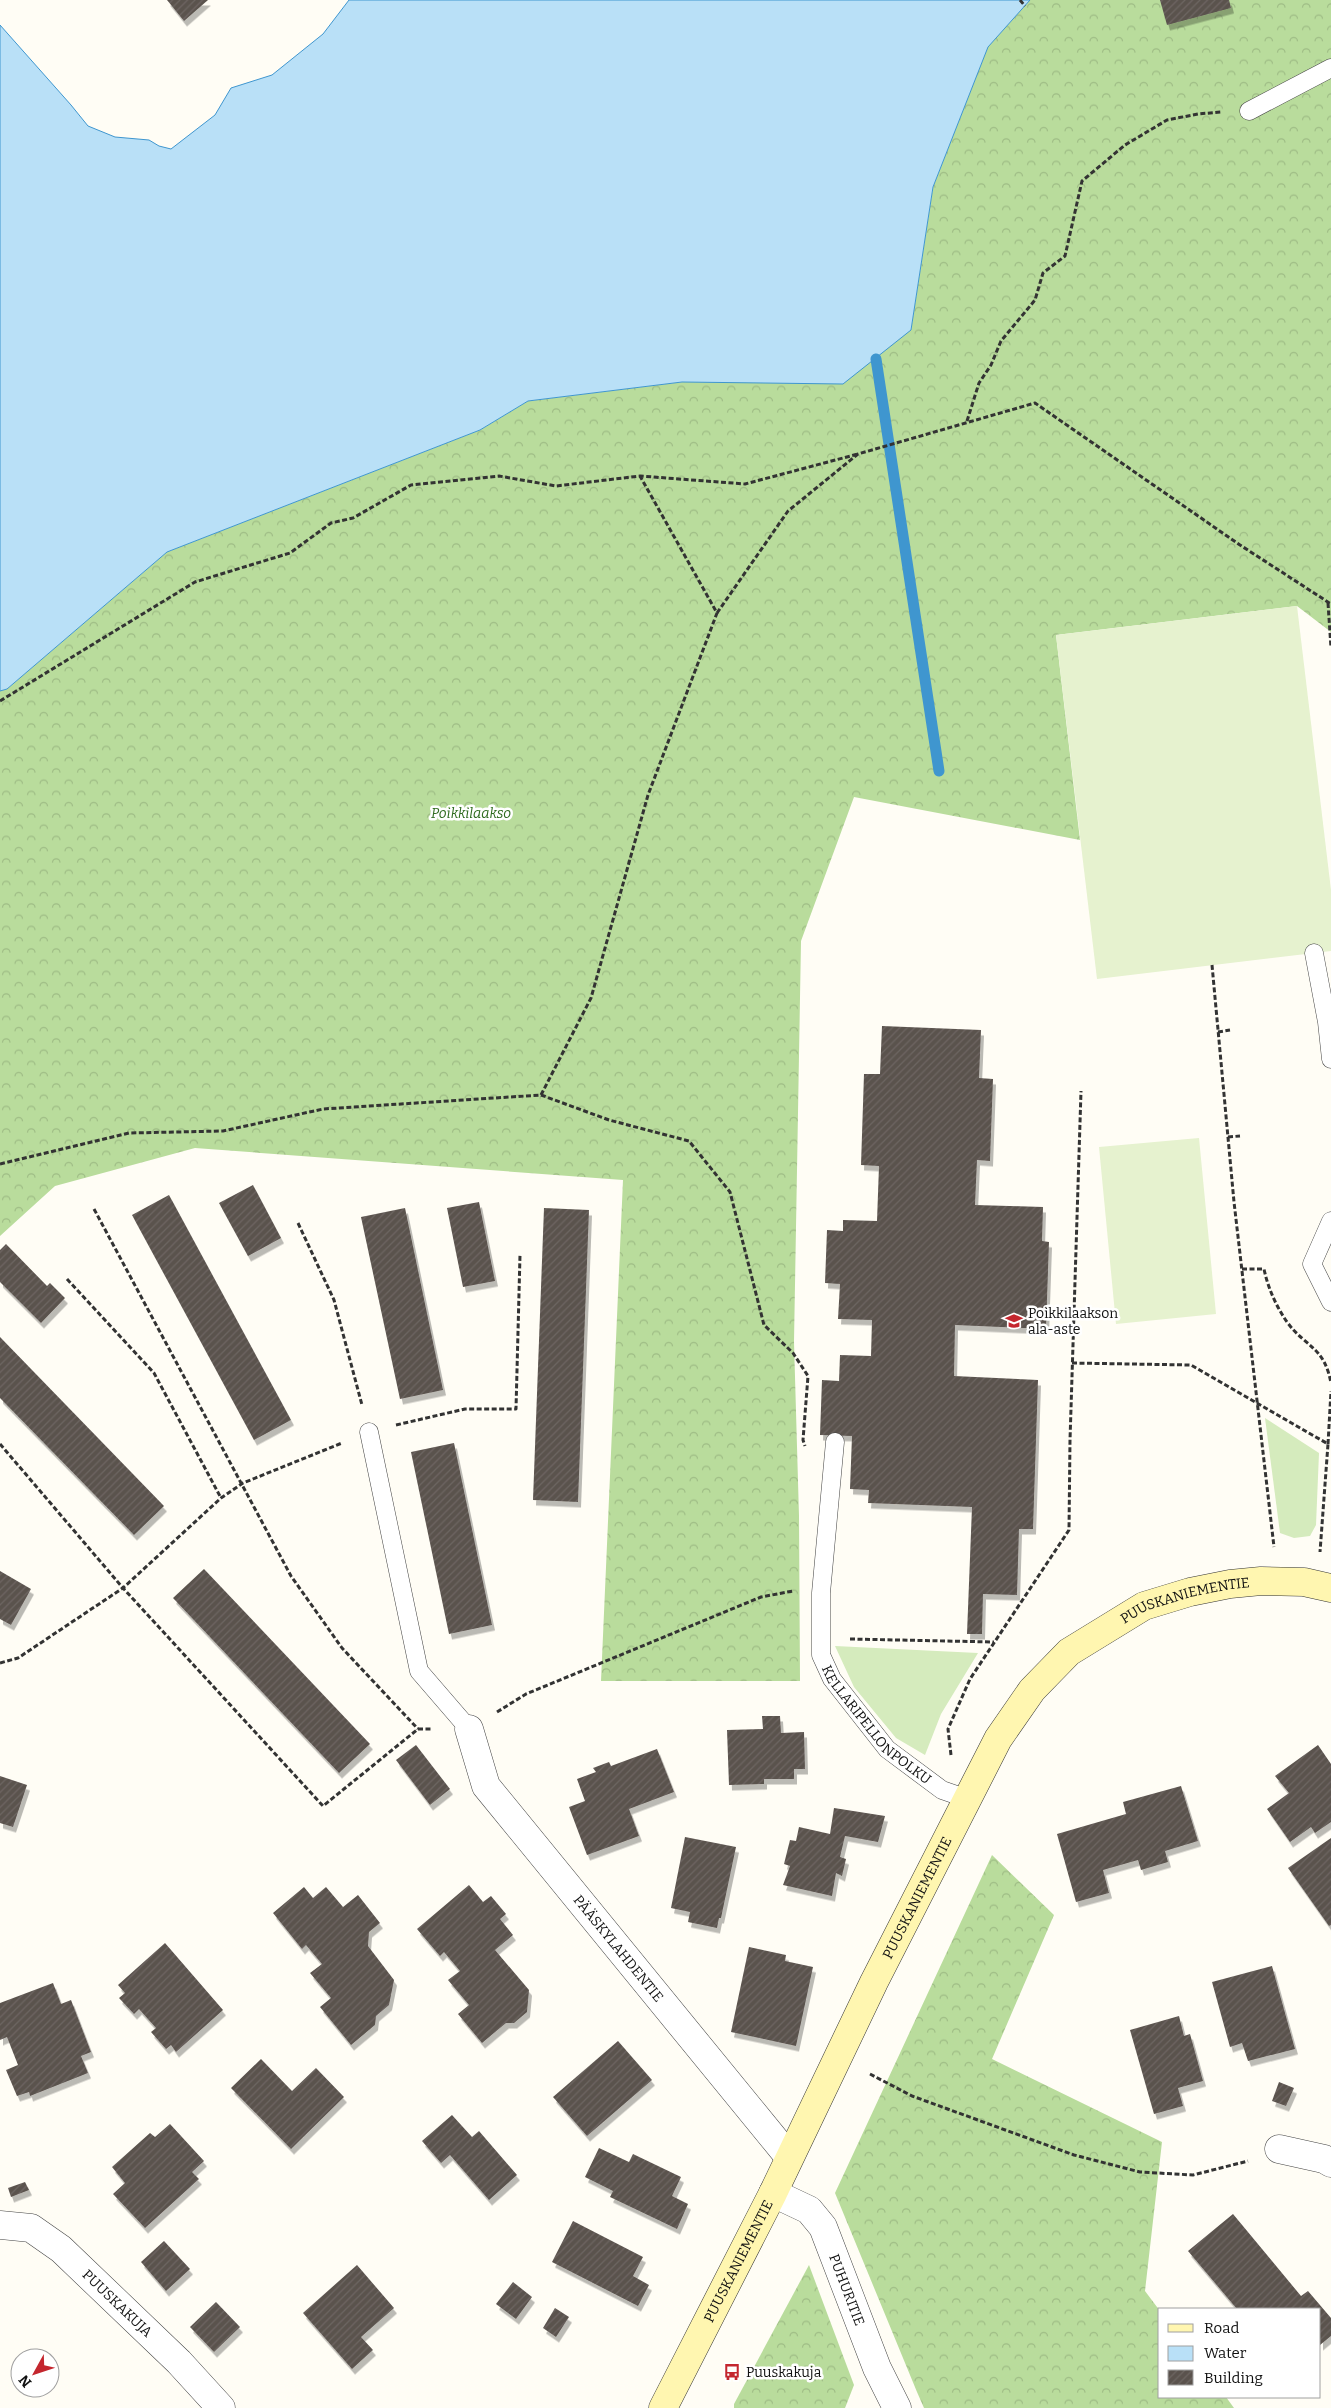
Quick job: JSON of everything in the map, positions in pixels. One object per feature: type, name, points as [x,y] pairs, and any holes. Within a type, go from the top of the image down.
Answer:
[{"type":"street","name":"PUUSKANIEMENTIE","points":[[663,2408],[773,2192],[874,1982],[998,1739],[1032,1690],[1069,1652],[1110,1625],[1144,1606],[1218,1585],[1261,1581],[1295,1582],[1331,1588]]},
{"type":"street","name":"PÄÄSKYLAHDENTIE","points":[[469,1729],[486,1786],[789,2157]]},
{"type":"street","points":[[1279,2149],[1324,2159],[1331,2163]]},
{"type":"street","name":"PUHURITIE","points":[[773,2192],[808,2210],[823,2227],[877,2368],[897,2408]]},
{"type":"street","name":"PUUSKAKUJA","points":[[0,2226],[31,2228],[61,2249],[179,2362],[221,2408]]},
{"type":"lane","points":[[1250,111],[1331,68]]},
{"type":"lane","points":[[1314,953],[1327,1022],[1331,1059]]},
{"type":"lane","points":[[1331,1221],[1312,1264],[1331,1302]]},
{"type":"lane","points":[[369,1432],[419,1671],[469,1729]]},
{"type":"lane","name":"KELLARIPELLONPOLKU","points":[[835,1442],[821,1593],[821,1655],[832,1679],[887,1749],[942,1790],[968,1800]]},
{"type":"path","points":[[1020,0],[1025,6]]},
{"type":"path","points":[[966,422],[979,383],[992,365],[1001,341],[1035,300],[1043,272],[1065,256],[1082,181],[1125,145],[1167,120],[1198,114],[1250,111]]},
{"type":"path","points":[[0,701],[195,582],[290,553],[331,523],[353,518],[411,485],[499,476],[556,486],[640,476],[745,484],[858,454],[1035,403],[1240,545],[1330,602],[1331,648]]},
{"type":"path","points":[[541,1095],[591,998],[648,795],[718,613],[788,511],[858,454]]},
{"type":"path","points":[[640,476],[718,613]]},
{"type":"path","points":[[1212,965],[1228,1137],[1274,1553]]},
{"type":"path","points":[[1218,1032],[1230,1030]]},
{"type":"path","points":[[952,1757],[948,1728],[970,1679],[1069,1530],[1072,1363],[1081,1090]]},
{"type":"path","points":[[0,1164],[129,1133],[223,1130],[323,1109],[541,1095],[609,1120],[689,1141],[730,1192],[764,1325],[793,1353],[808,1376],[803,1440],[806,1450]]},
{"type":"path","points":[[1228,1137],[1240,1136]]},
{"type":"path","points":[[94,1209],[244,1483],[291,1576],[342,1648],[418,1729]]},
{"type":"path","points":[[298,1223],[334,1300],[369,1432]]},
{"type":"path","points":[[0,1663],[18,1658],[123,1588],[221,1498],[244,1483],[369,1432],[465,1409],[516,1409],[520,1255]]},
{"type":"path","points":[[1242,1269],[1264,1269],[1268,1287],[1288,1323],[1318,1351],[1328,1366],[1331,1383]]},
{"type":"path","points":[[67,1279],[154,1374],[221,1498]]},
{"type":"path","points":[[1072,1363],[1191,1365],[1257,1401],[1328,1444]]},
{"type":"path","points":[[1319,1560],[1331,1391]]},
{"type":"path","points":[[0,1444],[123,1588],[323,1806],[418,1729],[469,1729],[526,1694],[761,1597],[790,1590],[821,1593]]},
{"type":"path","points":[[821,1638],[994,1642]]},
{"type":"path","points":[[870,2074],[912,2096],[1074,2155],[1140,2172],[1193,2175],[1252,2160],[1279,2149]]},
{"type":"green space","name":"Poikkilaakso","points":[[1030,0],[1331,0],[1331,632],[1297,606],[1056,635],[1080,840],[854,797],[801,941],[794,1342],[799,1516],[800,1681],[601,1681],[623,1180],[195,1148],[55,1186],[0,1236],[0,691],[7,689],[167,552],[480,430],[528,401],[682,382],[911,330],[933,187],[988,46]]},
{"type":"green space","points":[[1297,606],[1331,890],[1331,951],[1097,979],[1056,635]]},
{"type":"green space","points":[[1199,1138],[1216,1314],[1116,1324],[1099,1147]]},
{"type":"green space","points":[[1265,1418],[1319,1453],[1316,1525],[1310,1536],[1294,1538],[1280,1533]]},
{"type":"green space","points":[[835,1646],[978,1653],[941,1714],[925,1755],[896,1738],[854,1687]]},
{"type":"green space","points":[[992,1855],[1054,1915],[992,2059],[1162,2142],[1145,2291],[1158,2308],[1158,2398],[1227,2398],[1234,2408],[924,2408],[835,2193]]},
{"type":"green space","points":[[809,2265],[854,2385],[845,2408],[734,2408],[734,2404]]},
{"type":"water","points":[[349,0],[1030,0],[988,47],[933,187],[911,330],[843,384],[682,382],[528,401],[480,430],[167,552],[7,689],[0,691],[0,25],[88,126],[115,137],[149,140],[159,146],[171,149],[215,115],[231,88],[272,75],[323,34]]},
{"type":"building","points":[[167,0],[208,0],[184,21]]},
{"type":"building","points":[[1160,0],[1229,0],[1231,8],[1167,25]]},
{"type":"building","points":[[882,1026],[981,1030],[979,1078],[993,1079],[990,1161],[977,1160],[975,1205],[1043,1207],[1042,1241],[1049,1242],[1046,1329],[955,1325],[954,1376],[1038,1380],[1033,1529],[1019,1529],[1017,1595],[983,1594],[982,1634],[967,1634],[972,1507],[868,1503],[869,1490],[850,1489],[852,1436],[820,1435],[822,1380],[839,1381],[840,1355],[871,1356],[872,1320],[838,1319],[840,1284],[825,1283],[827,1230],[843,1231],[843,1220],[877,1221],[879,1166],[861,1165],[864,1074],[880,1074]]},
{"type":"building","points":[[253,1185],[281,1238],[248,1256],[219,1203]]},
{"type":"building","points":[[169,1195],[291,1420],[254,1440],[132,1215]]},
{"type":"building","points":[[479,1202],[495,1281],[463,1287],[447,1208]]},
{"type":"building","points":[[405,1208],[443,1390],[400,1399],[361,1217]]},
{"type":"building","points":[[544,1208],[589,1210],[578,1502],[533,1500]]},
{"type":"building","points":[[6,1244],[47,1286],[50,1283],[65,1298],[41,1323],[0,1282],[0,1250]]},
{"type":"building","points":[[0,1337],[164,1506],[134,1535],[0,1398]]},
{"type":"building","points":[[454,1443],[492,1625],[449,1634],[411,1452]]},
{"type":"building","points":[[204,1569],[370,1744],[339,1773],[173,1598]]},
{"type":"building","points":[[0,1571],[31,1589],[11,1625],[0,1619]]},
{"type":"building","points":[[762,1716],[780,1716],[781,1733],[804,1732],[805,1769],[794,1769],[794,1779],[764,1779],[764,1784],[729,1785],[727,1730],[763,1729]]},
{"type":"building","points":[[416,1745],[450,1789],[430,1805],[396,1760]]},
{"type":"building","points":[[1318,1745],[1331,1764],[1331,1822],[1315,1833],[1311,1827],[1290,1842],[1267,1809],[1289,1793],[1275,1776]]},
{"type":"building","points":[[657,1749],[674,1792],[629,1809],[639,1836],[587,1855],[569,1807],[585,1801],[577,1779],[596,1772],[593,1768],[609,1762],[611,1766]]},
{"type":"building","points":[[0,1776],[27,1785],[13,1827],[0,1823]]},
{"type":"building","points":[[1181,1786],[1198,1841],[1165,1851],[1168,1862],[1141,1870],[1138,1860],[1103,1870],[1109,1893],[1076,1902],[1057,1834],[1126,1814],[1123,1802]]},
{"type":"building","points":[[834,1808],[885,1816],[878,1842],[845,1836],[840,1857],[846,1859],[842,1876],[836,1873],[832,1896],[783,1885],[790,1866],[784,1864],[790,1840],[796,1841],[799,1827],[830,1834]]},
{"type":"building","points":[[685,1837],[736,1847],[721,1918],[719,1918],[717,1928],[688,1922],[690,1912],[671,1908]]},
{"type":"building","points":[[1331,1838],[1331,1925],[1329,1926],[1288,1868]]},
{"type":"building","points":[[469,1885],[483,1902],[491,1896],[506,1914],[500,1919],[513,1935],[495,1950],[529,1990],[527,2012],[514,2023],[506,2023],[482,2043],[458,2014],[469,2005],[448,1980],[460,1971],[444,1952],[440,1956],[417,1929]]},
{"type":"building","points":[[304,1887],[313,1898],[326,1887],[343,1907],[358,1895],[380,1923],[369,1932],[368,1946],[394,1980],[389,2005],[376,2016],[375,2025],[351,2045],[320,2007],[331,1998],[310,1973],[322,1964],[306,1945],[302,1949],[273,1913]]},
{"type":"building","points":[[165,1943],[223,2010],[176,2052],[171,2045],[166,2049],[151,2032],[156,2028],[139,2009],[134,2014],[119,1998],[125,1993],[118,1985]]},
{"type":"building","points":[[749,1947],[786,1955],[785,1961],[813,1967],[796,2046],[731,2032]]},
{"type":"building","points":[[1272,1966],[1295,2049],[1248,2061],[1242,2043],[1230,2047],[1212,1982]]},
{"type":"building","points":[[53,1983],[61,2004],[71,2000],[91,2052],[81,2056],[88,2073],[30,2096],[29,2092],[17,2096],[6,2070],[18,2065],[7,2037],[0,2040],[0,2003]]},
{"type":"building","points":[[1179,2016],[1184,2036],[1190,2034],[1203,2081],[1178,2088],[1183,2106],[1154,2114],[1130,2030]]},
{"type":"building","points":[[618,2041],[652,2080],[587,2136],[553,2097]]},
{"type":"building","points":[[261,2059],[292,2091],[316,2068],[344,2097],[291,2149],[231,2088]]},
{"type":"building","points":[[1279,2082],[1294,2088],[1286,2106],[1272,2101]]},
{"type":"building","points":[[452,2115],[472,2137],[479,2131],[517,2175],[489,2200],[450,2155],[441,2163],[422,2141]]},
{"type":"building","points":[[170,2124],[204,2161],[192,2172],[199,2179],[145,2228],[113,2194],[125,2183],[112,2167],[150,2133],[155,2137]]},
{"type":"building","points":[[599,2148],[629,2162],[633,2154],[681,2177],[672,2196],[688,2204],[677,2229],[610,2197],[613,2191],[585,2177]]},
{"type":"building","points":[[25,2182],[29,2190],[11,2197],[8,2188]]},
{"type":"building","points":[[1233,2214],[1301,2296],[1308,2291],[1331,2318],[1331,2336],[1321,2344],[1321,2308],[1236,2308],[1188,2251]]},
{"type":"building","points":[[573,2221],[643,2257],[633,2276],[649,2285],[638,2306],[552,2262]]},
{"type":"building","points":[[164,2241],[190,2269],[166,2291],[141,2262]]},
{"type":"building","points":[[357,2265],[394,2308],[361,2337],[373,2350],[352,2369],[303,2313]]},
{"type":"building","points":[[513,2282],[532,2297],[516,2319],[496,2304]]},
{"type":"building","points":[[216,2302],[240,2327],[214,2352],[190,2327]]},
{"type":"building","points":[[555,2308],[569,2317],[556,2337],[543,2328]]},
{"type":"waterway","points":[[876,359],[939,771]]},
{"type":"place","name":"Poikkilaakson ala-aste","points":[[1014,1321]]},
{"type":"place","name":"Puuskakuja","points":[[732,2372]]}]
